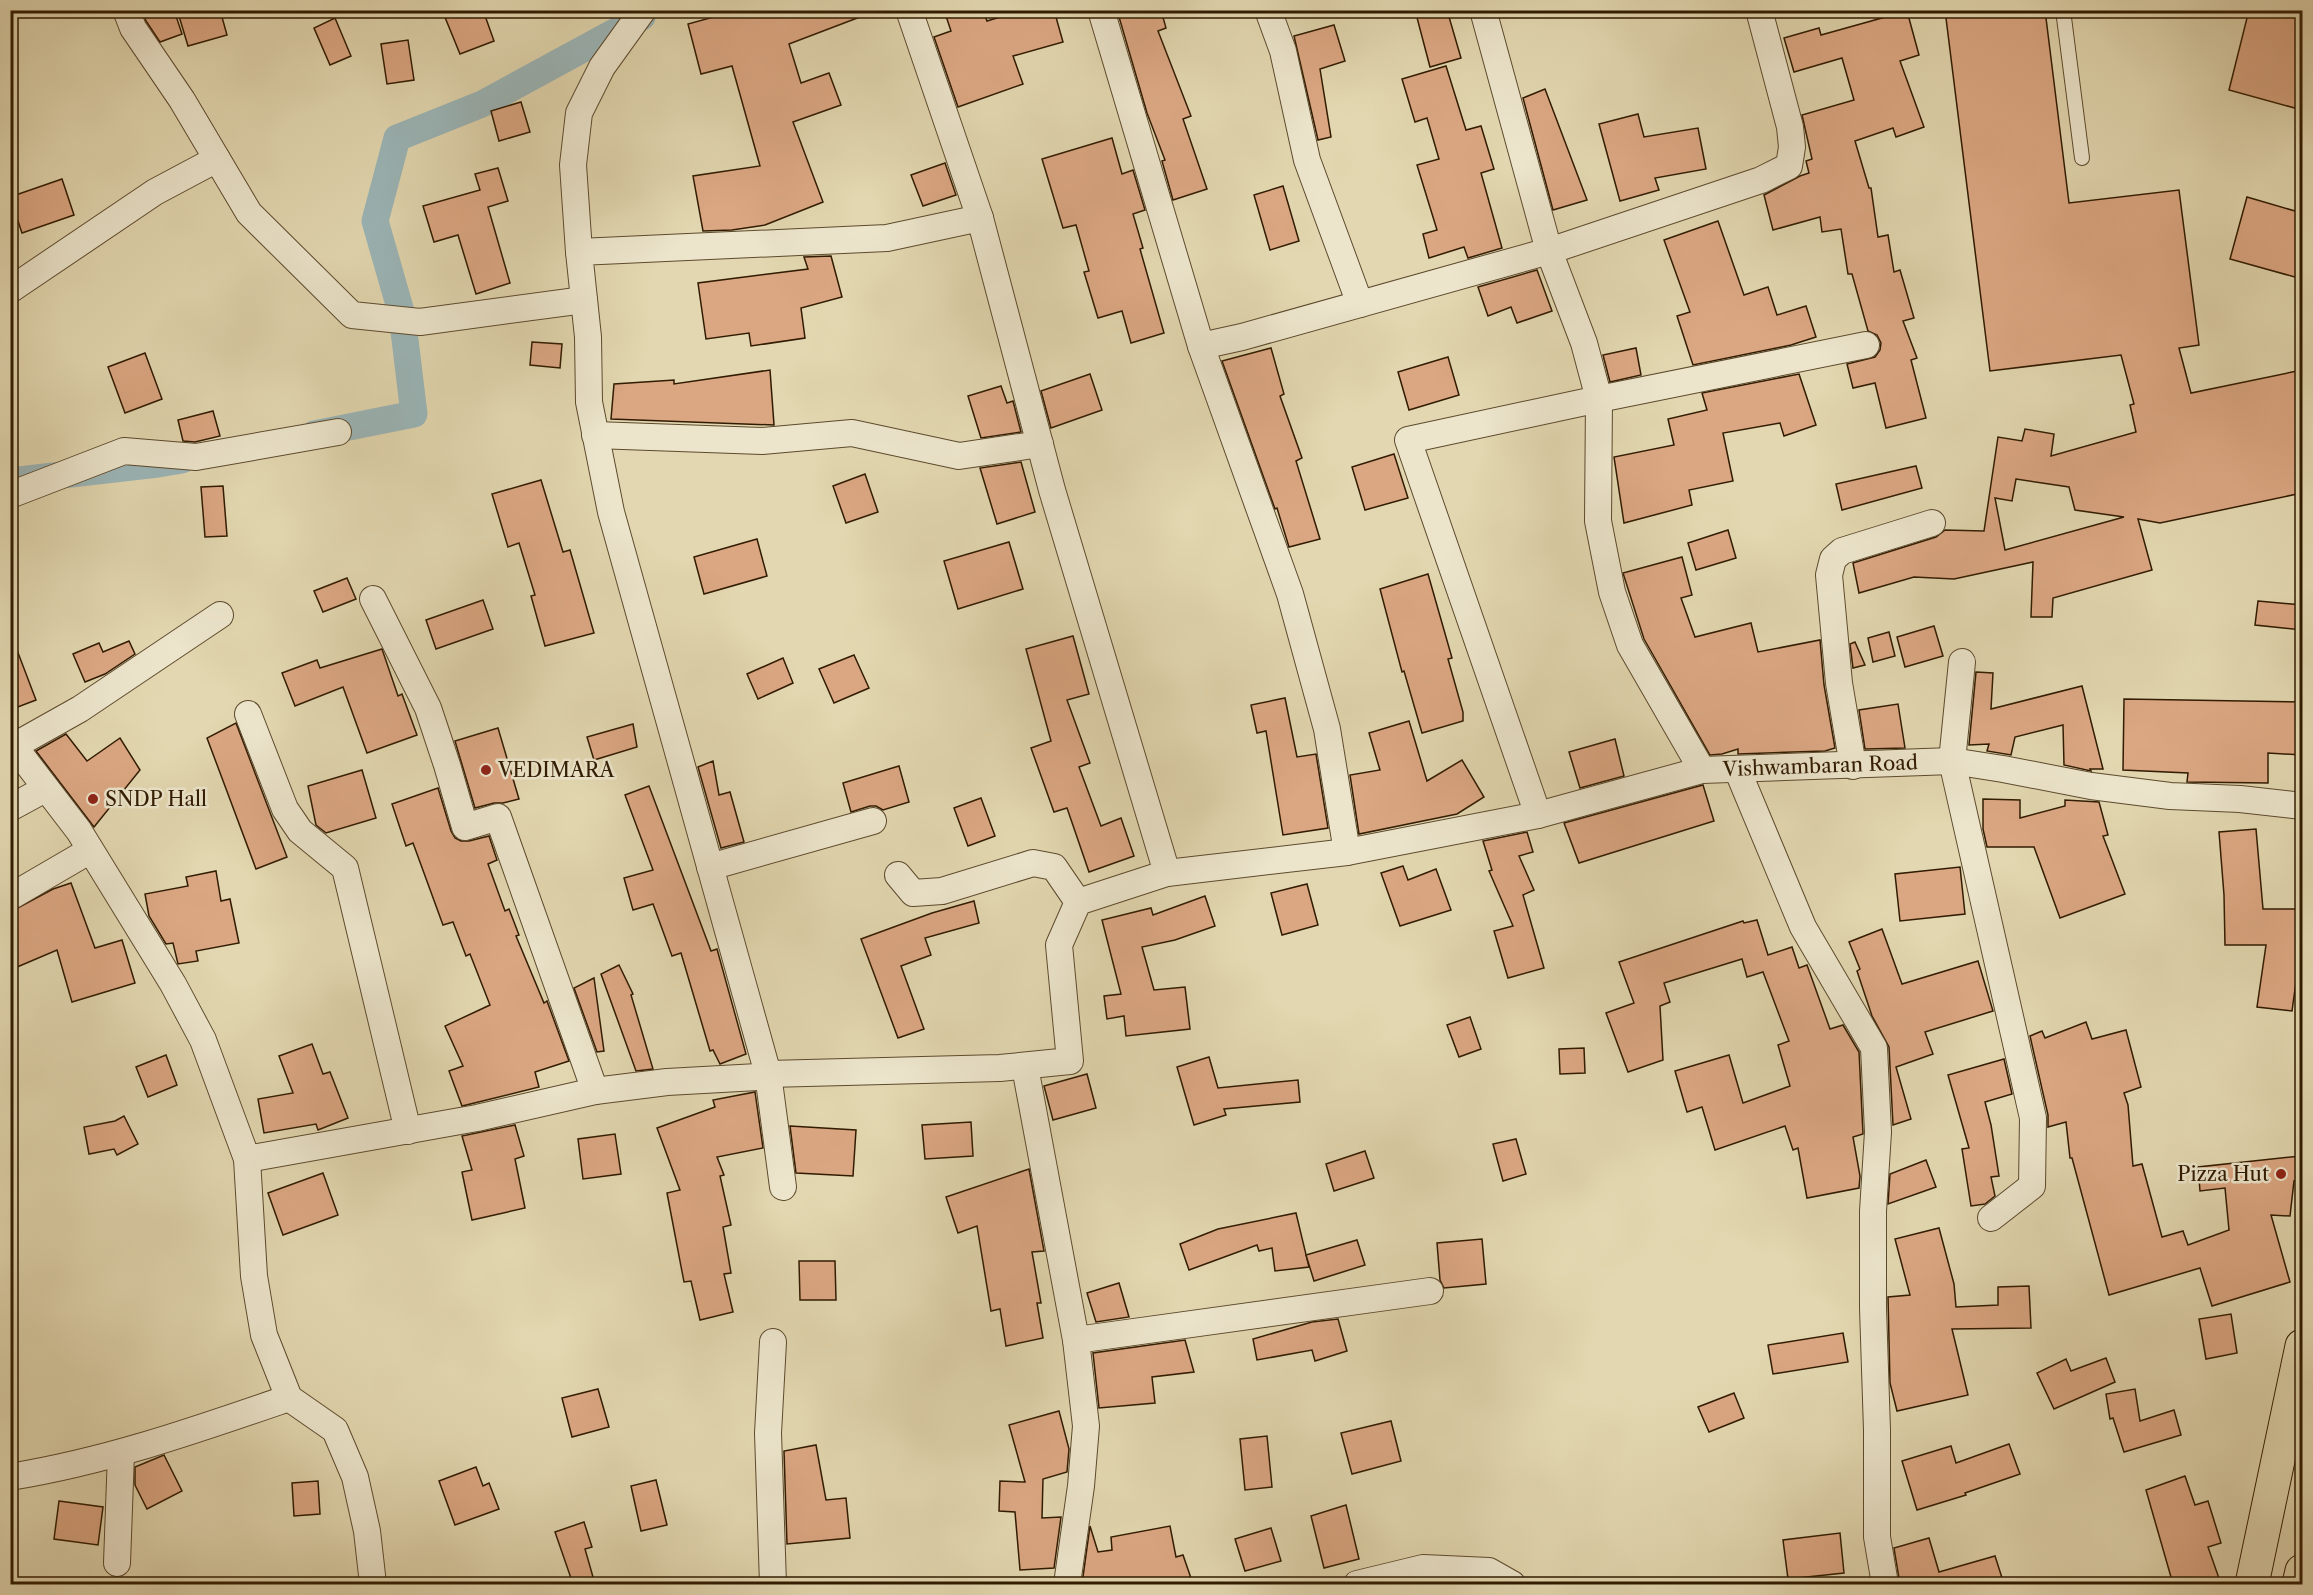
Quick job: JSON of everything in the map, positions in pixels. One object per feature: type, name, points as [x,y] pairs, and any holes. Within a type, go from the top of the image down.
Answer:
[{"type":"main road","points":[[2252,1584],[2302,1346]]},
{"type":"main road","points":[[2300,1584],[2302,1571]]},
{"type":"street","points":[[126,10],[133,28],[182,100],[249,213],[352,315],[420,322],[584,300]]},
{"type":"street","points":[[643,10],[602,67],[579,113],[573,165],[588,337],[589,402],[610,512],[768,1074],[783,1187]]},
{"type":"street","points":[[909,10],[980,218],[1040,444],[1167,873]]},
{"type":"street","points":[[1101,10],[1201,346],[1290,594],[1327,729],[1347,852]]},
{"type":"street","points":[[1268,10],[1283,51],[1307,160],[1360,304]]},
{"type":"street","points":[[1483,10],[1549,251],[1584,343],[1599,399],[1598,521],[1612,592],[1630,645],[1702,770]]},
{"type":"street","points":[[1201,346],[1242,337],[1549,251],[1761,180],[1789,166],[1792,147],[1790,128],[1759,10]]},
{"type":"street","points":[[10,290],[154,192],[217,159]]},
{"type":"street","points":[[579,252],[887,238],[980,218]]},
{"type":"street","points":[[1538,815],[1408,440],[1866,345]]},
{"type":"street","points":[[10,495],[124,451],[196,457],[338,432]]},
{"type":"street","points":[[596,435],[762,441],[852,433],[959,456],[1040,444]]},
{"type":"street","points":[[1853,766],[1839,683],[1829,574],[1833,559],[1842,551],[1862,543],[1892,537],[1932,523]]},
{"type":"street","points":[[373,599],[428,708],[465,827],[498,817],[595,1091]]},
{"type":"street","points":[[220,615],[80,709],[12,743],[79,831],[203,1040],[247,1159],[254,1276],[264,1335],[289,1398],[335,1431],[355,1477],[367,1531],[373,1584]]},
{"type":"street","points":[[1962,662],[1952,761],[2033,1118],[2032,1186],[1991,1218]]},
{"type":"street","points":[[248,714],[285,809],[300,831],[345,868],[408,1131]]},
{"type":"street","name":"Vishwambaran Road","points":[[1078,902],[1167,873],[1347,852],[1538,815],[1702,770],[1952,761],[2091,786],[2170,796],[2240,799],[2302,806]]},
{"type":"street","points":[[1737,769],[1803,927],[1874,1048],[1878,1132],[1873,1211],[1877,1537],[1885,1584]]},
{"type":"street","points":[[10,808],[45,789]]},
{"type":"street","points":[[710,867],[873,821]]},
{"type":"street","points":[[10,897],[89,851]]},
{"type":"street","points":[[247,1159],[477,1118],[595,1091],[667,1082],[758,1077],[768,1074],[873,1073],[1025,1067],[1070,1061],[1059,945],[1078,902],[1054,867],[1033,862],[942,891],[913,893],[898,876]]},
{"type":"street","points":[[1025,1067],[1076,1340],[1086,1426],[1081,1486],[1067,1584]]},
{"type":"street","points":[[1076,1340],[1430,1292]]},
{"type":"street","points":[[773,1342],[768,1433],[773,1584]]},
{"type":"street","points":[[10,1478],[56,1470],[159,1443],[289,1398]]},
{"type":"street","points":[[117,1563],[121,1453]]},
{"type":"street","points":[[1357,1584],[1423,1568],[1489,1571],[1512,1584]]},
{"type":"lane","points":[[2063,10],[2082,158]]},
{"type":"building","points":[[142,10],[174,10],[182,34],[160,42],[146,21]]},
{"type":"building","points":[[198,10],[220,10],[227,35],[188,46],[179,16]]},
{"type":"building","points":[[442,10],[483,10],[494,41],[460,54]]},
{"type":"building","points":[[739,10],[872,10],[873,12],[789,44],[801,83],[829,73],[841,105],[793,122],[823,202],[765,225],[703,231],[693,176],[760,166],[732,66],[701,74],[688,24]]},
{"type":"building","points":[[944,10],[983,10],[987,21],[1023,10],[1054,10],[1063,42],[1013,56],[1023,84],[958,107],[934,37],[951,31]]},
{"type":"building","points":[[1117,10],[1161,10],[1166,28],[1158,31],[1191,116],[1183,119],[1207,189],[1173,200],[1162,161],[1165,160],[1147,113]]},
{"type":"building","points":[[1415,10],[1447,10],[1461,58],[1430,67]]},
{"type":"building","points":[[1945,10],[2045,10],[2069,203],[2179,190],[2199,345],[2179,348],[2191,393],[2302,370],[2302,493],[2160,523],[2138,519],[2152,570],[2053,598],[2052,617],[2031,617],[2033,562],[1954,579],[1914,577],[1859,593],[1853,563],[1936,537],[1945,530],[1984,531],[1998,437],[2022,441],[2025,429],[2054,434],[2051,456],[2136,432],[2130,405],[2134,404],[2121,355],[1990,371]],"holes":[[[2016,479],[2069,487],[2075,510],[2124,517],[2005,550],[1995,498],[2012,501]]]},
{"type":"building","points":[[2249,10],[2302,10],[2302,110],[2229,90]]},
{"type":"building","points":[[1907,11],[1919,55],[1900,61],[1924,127],[1896,137],[1893,128],[1855,141],[1869,188],[1871,188],[1878,237],[1888,235],[1894,272],[1900,270],[1914,318],[1903,321],[1917,358],[1911,360],[1926,418],[1886,428],[1875,383],[1853,388],[1847,364],[1875,357],[1880,350],[1881,343],[1877,335],[1868,331],[1852,274],[1848,274],[1841,229],[1822,232],[1820,217],[1773,230],[1764,195],[1809,173],[1806,161],[1812,159],[1802,115],[1854,100],[1842,58],[1794,72],[1784,38],[1819,28],[1821,35]]},
{"type":"building","points":[[335,18],[351,56],[330,65],[314,28]]},
{"type":"building","points":[[1334,25],[1345,61],[1320,69],[1331,137],[1318,140],[1294,36]]},
{"type":"building","points":[[408,40],[414,80],[387,84],[381,44]]},
{"type":"building","points":[[1446,66],[1466,130],[1481,126],[1494,169],[1481,173],[1502,248],[1468,258],[1464,247],[1429,258],[1423,234],[1437,230],[1417,165],[1439,159],[1427,118],[1415,122],[1402,79]]},
{"type":"building","points":[[1545,89],[1587,200],[1553,210],[1523,98]]},
{"type":"building","points":[[521,102],[530,132],[499,141],[491,111]]},
{"type":"building","points":[[1638,114],[1644,137],[1698,128],[1706,169],[1655,178],[1659,190],[1620,201],[1599,124]]},
{"type":"building","points":[[1112,138],[1122,174],[1133,170],[1145,210],[1133,214],[1143,248],[1140,249],[1164,333],[1131,343],[1122,311],[1098,318],[1084,272],[1089,271],[1076,225],[1063,228],[1042,159]]},
{"type":"building","points":[[945,163],[956,195],[923,206],[911,175]]},
{"type":"building","points":[[498,168],[508,201],[488,207],[510,283],[476,294],[458,235],[434,242],[423,206],[480,190],[475,174]]},
{"type":"building","points":[[62,179],[74,215],[22,233],[10,197]]},
{"type":"building","points":[[1283,186],[1299,241],[1270,250],[1254,195]]},
{"type":"building","points":[[2247,197],[2302,213],[2302,279],[2230,259]]},
{"type":"building","points":[[1718,221],[1744,295],[1768,287],[1777,315],[1806,306],[1816,337],[1791,345],[1693,365],[1677,316],[1690,312],[1664,240]]},
{"type":"building","points":[[831,256],[842,297],[801,308],[805,338],[751,346],[749,333],[706,339],[698,283],[808,269],[804,257]]},
{"type":"building","points":[[1537,270],[1552,311],[1517,323],[1511,307],[1488,316],[1478,287]]},
{"type":"building","points":[[532,342],[562,344],[560,368],[530,365]]},
{"type":"building","points":[[1271,348],[1284,394],[1280,396],[1302,458],[1296,461],[1320,539],[1289,547],[1277,508],[1275,509],[1222,361]]},
{"type":"building","points":[[1636,348],[1641,375],[1610,382],[1603,355]]},
{"type":"building","points":[[145,353],[162,399],[125,413],[108,367]]},
{"type":"building","points":[[1448,357],[1459,395],[1409,410],[1398,372]]},
{"type":"building","points":[[770,370],[774,425],[611,419],[614,384],[674,380],[674,384]]},
{"type":"building","points":[[1090,374],[1102,410],[1051,428],[1041,391]]},
{"type":"building","points":[[1799,374],[1816,425],[1784,436],[1780,423],[1723,433],[1733,481],[1689,490],[1692,505],[1624,523],[1614,457],[1674,445],[1668,419],[1707,410],[1702,393]]},
{"type":"building","points":[[1001,386],[1007,403],[1013,401],[1021,432],[981,438],[968,396]]},
{"type":"building","points":[[213,411],[220,436],[195,442],[183,441],[178,420]]},
{"type":"building","points":[[1394,454],[1408,498],[1365,510],[1352,467]]},
{"type":"building","points":[[1021,462],[1035,512],[997,524],[980,468]]},
{"type":"building","points":[[1916,466],[1922,488],[1842,510],[1836,484]]},
{"type":"building","points":[[865,474],[878,512],[846,523],[833,486]]},
{"type":"building","points":[[541,480],[563,552],[570,550],[594,633],[545,646],[531,596],[535,595],[519,543],[508,547],[492,494]]},
{"type":"building","points":[[223,486],[227,536],[205,537],[201,487]]},
{"type":"building","points":[[1728,530],[1736,558],[1696,570],[1688,543]]},
{"type":"building","points":[[757,539],[767,576],[704,594],[694,557]]},
{"type":"building","points":[[1009,542],[1023,589],[958,609],[944,561]]},
{"type":"building","points":[[1682,557],[1692,595],[1681,598],[1695,637],[1751,623],[1758,652],[1820,640],[1824,685],[1835,748],[1825,751],[1738,754],[1738,749],[1710,755],[1644,639],[1623,573]]},
{"type":"building","points":[[1428,574],[1452,658],[1448,659],[1463,712],[1463,721],[1422,733],[1404,671],[1402,672],[1380,589]]},
{"type":"building","points":[[347,578],[356,599],[323,612],[314,591]]},
{"type":"building","points":[[483,600],[493,629],[436,649],[426,620]]},
{"type":"building","points":[[2258,601],[2302,605],[2302,630],[2255,625]]},
{"type":"building","points":[[1934,626],[1943,656],[1905,667],[1897,637]]},
{"type":"building","points":[[1889,632],[1895,656],[1873,662],[1868,638]]},
{"type":"building","points":[[1073,636],[1089,694],[1067,700],[1090,763],[1079,767],[1101,826],[1121,818],[1134,856],[1089,872],[1067,808],[1054,812],[1031,748],[1051,741],[1026,649]]},
{"type":"building","points":[[10,637],[12,637],[36,700],[10,710]]},
{"type":"building","points":[[129,641],[135,654],[105,674],[85,682],[73,654],[99,643],[103,652]]},
{"type":"building","points":[[1855,642],[1865,665],[1853,668],[1850,644]]},
{"type":"building","points":[[382,649],[398,696],[402,694],[417,735],[367,753],[343,687],[295,706],[282,673],[317,660],[320,668]]},
{"type":"building","points":[[854,655],[869,688],[834,703],[819,669]]},
{"type":"building","points":[[783,658],[793,683],[758,699],[747,674]]},
{"type":"building","points":[[1976,672],[1993,673],[1991,709],[2082,686],[2103,769],[2090,769],[2091,771],[2064,765],[2063,725],[2015,737],[2011,755],[1987,751],[1989,744],[1969,745]]},
{"type":"building","points":[[1285,698],[1297,757],[1316,754],[1328,828],[1283,835],[1266,731],[1257,733],[1251,705]]},
{"type":"building","points":[[2124,699],[2302,702],[2302,755],[2268,753],[2268,783],[2187,782],[2188,773],[2123,770]]},
{"type":"building","points":[[1898,704],[1905,748],[1865,749],[1859,710]]},
{"type":"building","points":[[1409,721],[1427,781],[1462,760],[1484,797],[1457,814],[1359,834],[1350,775],[1380,770],[1369,733]]},
{"type":"building","points":[[236,723],[287,857],[256,869],[207,738]]},
{"type":"building","points":[[633,724],[637,747],[594,760],[587,737]]},
{"type":"building","name":"VEDIMARA","points":[[498,728],[519,799],[475,808],[455,741]]},
{"type":"building","name":"SNDP Hall","points":[[66,734],[87,761],[120,738],[140,770],[94,827],[36,751]]},
{"type":"building","points":[[1615,739],[1624,776],[1580,788],[1569,752]]},
{"type":"building","points":[[713,761],[719,795],[730,792],[744,842],[721,848],[698,767]]},
{"type":"building","points":[[899,766],[909,802],[883,810],[870,806],[851,812],[843,783]]},
{"type":"building","points":[[362,770],[376,818],[326,833],[316,825],[308,786]]},
{"type":"building","points":[[1703,785],[1714,821],[1579,863],[1564,823]]},
{"type":"building","points":[[649,786],[711,951],[717,949],[746,1054],[720,1064],[713,1050],[710,1051],[681,953],[672,956],[653,904],[633,910],[624,878],[653,870],[625,795]]},
{"type":"building","points":[[438,788],[455,838],[469,841],[489,836],[497,860],[488,864],[505,911],[509,909],[519,935],[516,936],[544,1003],[547,1001],[569,1061],[535,1072],[539,1087],[462,1106],[449,1071],[463,1066],[445,1026],[490,1005],[470,954],[466,956],[453,922],[443,925],[413,843],[406,846],[392,804]]},
{"type":"building","points":[[981,798],[995,836],[968,846],[954,808]]},
{"type":"building","points":[[1983,799],[2020,800],[2020,818],[2065,806],[2065,800],[2099,802],[2108,835],[2103,836],[2125,894],[2060,918],[2034,847],[1987,847],[1983,829]]},
{"type":"building","points":[[2256,829],[2263,909],[2302,909],[2302,938],[2292,1011],[2257,1007],[2266,945],[2225,945],[2219,832]]},
{"type":"building","points":[[1527,832],[1533,852],[1519,856],[1534,890],[1523,895],[1544,968],[1508,978],[1494,931],[1513,926],[1489,871],[1492,870],[1483,841]]},
{"type":"building","points":[[1403,866],[1408,880],[1436,869],[1451,910],[1400,926],[1381,873]]},
{"type":"building","points":[[1960,867],[1965,914],[1900,921],[1895,874]]},
{"type":"building","points":[[216,871],[221,901],[230,899],[239,943],[196,951],[198,961],[178,964],[173,943],[166,944],[149,916],[145,894],[188,886],[186,877]]},
{"type":"building","points":[[71,883],[95,948],[122,940],[135,983],[72,1002],[57,950],[10,970],[10,912],[53,889]]},
{"type":"building","points":[[1307,884],[1318,925],[1282,935],[1271,893]]},
{"type":"building","points":[[1205,896],[1215,926],[1175,940],[1142,947],[1154,990],[1185,987],[1190,1029],[1126,1036],[1124,1016],[1107,1019],[1104,996],[1121,994],[1102,920],[1151,908],[1153,915]]},
{"type":"building","points":[[974,901],[979,923],[925,938],[931,955],[901,966],[924,1029],[898,1038],[861,939],[932,913]]},
{"type":"building","points":[[1757,920],[1768,955],[1792,947],[1799,968],[1807,965],[1830,1029],[1843,1025],[1859,1052],[1863,1134],[1853,1137],[1860,1176],[1859,1188],[1807,1198],[1798,1148],[1793,1150],[1785,1126],[1715,1150],[1702,1107],[1687,1112],[1675,1071],[1729,1055],[1743,1103],[1790,1086],[1778,1045],[1789,1041],[1763,972],[1747,977],[1742,959],[1664,983],[1670,1002],[1660,1006],[1663,1060],[1628,1072],[1606,1013],[1634,1003],[1619,962],[1743,921],[1744,923]]},
{"type":"building","points":[[1882,929],[1902,984],[1978,961],[1993,1011],[1925,1032],[1933,1054],[1896,1067],[1911,1119],[1893,1125],[1889,1047],[1872,1016],[1857,971],[1860,969],[1849,942]]},
{"type":"building","points":[[619,965],[633,994],[631,995],[653,1069],[636,1071],[601,974]]},
{"type":"building","points":[[594,978],[604,1051],[597,1052],[574,988]]},
{"type":"building","points":[[1470,1017],[1481,1049],[1459,1057],[1447,1025]]},
{"type":"building","points":[[2086,1022],[2092,1039],[2126,1030],[2141,1087],[2124,1093],[2128,1105],[2133,1166],[2142,1164],[2162,1237],[2183,1231],[2188,1245],[2229,1230],[2225,1188],[2200,1191],[2198,1167],[2300,1156],[2302,1180],[2294,1181],[2290,1216],[2271,1215],[2290,1282],[2212,1306],[2200,1268],[2109,1295],[2072,1158],[2070,1158],[2066,1122],[2048,1127],[2048,1115],[2030,1036],[2042,1031],[2045,1038]]},
{"type":"building","points":[[312,1044],[323,1074],[330,1072],[348,1118],[318,1130],[316,1124],[264,1133],[258,1099],[293,1093],[279,1056]]},
{"type":"building","points":[[1584,1048],[1585,1073],[1560,1074],[1559,1049]]},
{"type":"building","points":[[166,1055],[177,1085],[148,1097],[136,1067]]},
{"type":"building","points":[[1209,1057],[1218,1088],[1298,1080],[1300,1102],[1224,1109],[1226,1115],[1194,1125],[1177,1067]]},
{"type":"building","points":[[2004,1059],[2012,1094],[1985,1102],[1999,1176],[1991,1177],[1995,1196],[1985,1204],[1971,1206],[1962,1149],[1969,1148],[1948,1075]]},
{"type":"building","points":[[1087,1074],[1096,1108],[1053,1120],[1044,1086]]},
{"type":"building","points":[[755,1092],[763,1148],[717,1157],[724,1175],[720,1176],[731,1225],[723,1227],[731,1273],[724,1274],[733,1312],[700,1320],[691,1281],[684,1282],[667,1193],[680,1190],[657,1128],[715,1107],[713,1100]]},
{"type":"building","points":[[124,1116],[138,1144],[117,1155],[114,1149],[89,1154],[84,1127],[115,1121]]},
{"type":"building","points":[[971,1122],[973,1156],[925,1159],[922,1125]]},
{"type":"building","points":[[515,1125],[524,1156],[515,1159],[525,1208],[472,1220],[462,1172],[472,1170],[462,1136]]},
{"type":"building","points":[[790,1126],[856,1130],[853,1176],[796,1173]]},
{"type":"building","points":[[615,1134],[621,1174],[583,1179],[578,1139]]},
{"type":"building","points":[[1516,1139],[1526,1174],[1503,1181],[1493,1144]]},
{"type":"building","points":[[1365,1151],[1374,1178],[1334,1191],[1326,1164]]},
{"type":"building","points":[[1926,1160],[1936,1187],[1888,1204],[1890,1174]]},
{"type":"building","points":[[1029,1169],[1044,1251],[1032,1252],[1041,1303],[1037,1303],[1043,1338],[1006,1346],[1000,1309],[991,1311],[977,1226],[958,1233],[946,1197]]},
{"type":"building","points":[[323,1173],[338,1215],[283,1235],[268,1193]]},
{"type":"building","points":[[1296,1213],[1309,1267],[1275,1271],[1272,1248],[1259,1251],[1257,1245],[1189,1270],[1180,1244],[1218,1229]]},
{"type":"building","points":[[1939,1228],[1954,1284],[1956,1307],[1998,1305],[1998,1287],[2029,1286],[2031,1328],[1952,1329],[1968,1395],[1897,1411],[1890,1383],[1888,1297],[1910,1295],[1895,1239]]},
{"type":"building","points":[[1482,1239],[1486,1284],[1444,1288],[1440,1280],[1437,1243]]},
{"type":"building","points":[[1357,1240],[1365,1265],[1314,1281],[1306,1255]]},
{"type":"building","points":[[799,1261],[835,1261],[836,1300],[800,1300]]},
{"type":"building","points":[[1119,1283],[1129,1317],[1096,1322],[1087,1293]]},
{"type":"building","points":[[2231,1314],[2237,1353],[2206,1359],[2199,1319]]},
{"type":"building","points":[[1338,1319],[1347,1351],[1315,1361],[1312,1350],[1257,1360],[1253,1339],[1312,1322]]},
{"type":"building","points":[[1843,1333],[1848,1362],[1773,1374],[1768,1345]]},
{"type":"building","points":[[1185,1340],[1194,1372],[1152,1377],[1155,1403],[1099,1408],[1093,1353]]},
{"type":"building","points":[[2106,1358],[2115,1382],[2054,1409],[2037,1373],[2066,1359],[2071,1371]]},
{"type":"building","points":[[598,1389],[609,1427],[572,1437],[562,1398]]},
{"type":"building","points":[[2135,1389],[2140,1421],[2174,1410],[2181,1435],[2124,1452],[2113,1418],[2110,1419],[2106,1394]]},
{"type":"building","points":[[1734,1393],[1744,1418],[1709,1432],[1698,1407]]},
{"type":"building","points":[[1059,1411],[1069,1449],[1067,1472],[1043,1479],[1042,1518],[1061,1517],[1054,1568],[1020,1570],[1015,1512],[999,1511],[1000,1481],[1025,1482],[1009,1425]]},
{"type":"building","points":[[1391,1421],[1401,1461],[1352,1474],[1341,1433]]},
{"type":"building","points":[[1267,1436],[1272,1487],[1245,1490],[1240,1439]]},
{"type":"building","points":[[2009,1444],[2020,1474],[1965,1493],[1966,1495],[1917,1510],[1902,1461],[1951,1446],[1956,1463]]},
{"type":"building","points":[[816,1445],[826,1500],[846,1498],[850,1538],[787,1544],[784,1451]]},
{"type":"building","points":[[164,1455],[182,1491],[147,1509],[135,1485],[135,1467]]},
{"type":"building","points":[[476,1467],[483,1486],[489,1483],[499,1509],[455,1525],[439,1481]]},
{"type":"building","points":[[2185,1476],[2195,1505],[2208,1501],[2221,1543],[2208,1547],[2221,1584],[2173,1584],[2146,1490]]},
{"type":"building","points":[[656,1480],[667,1525],[641,1531],[631,1486]]},
{"type":"building","points":[[318,1481],[320,1514],[294,1516],[292,1483]]},
{"type":"building","points":[[59,1501],[103,1507],[98,1545],[54,1539]]},
{"type":"building","points":[[1346,1505],[1359,1559],[1324,1568],[1311,1516]]},
{"type":"building","points":[[584,1522],[592,1547],[585,1549],[595,1584],[573,1584],[555,1532]]},
{"type":"building","points":[[1090,1526],[1098,1552],[1112,1550],[1111,1537],[1170,1526],[1176,1557],[1183,1555],[1193,1584],[1082,1584]]},
{"type":"building","points":[[1271,1528],[1281,1561],[1245,1571],[1235,1539]]},
{"type":"building","points":[[1840,1533],[1844,1573],[1788,1579],[1783,1540]]},
{"type":"building","points":[[1929,1538],[1939,1572],[1995,1556],[2004,1584],[1900,1584],[1894,1548]]},
{"type":"waterway","points":[[314,434],[414,414],[402,315],[375,221],[397,138],[482,104],[642,17]]},
{"type":"waterway","points":[[10,481],[182,460]]},
{"type":"place","name":"VEDIMARA","points":[[486,770]]},
{"type":"place","name":"SNDP Hall","points":[[93,799]]},
{"type":"place","name":"Pizza Hut","points":[[2281,1174]]}]
